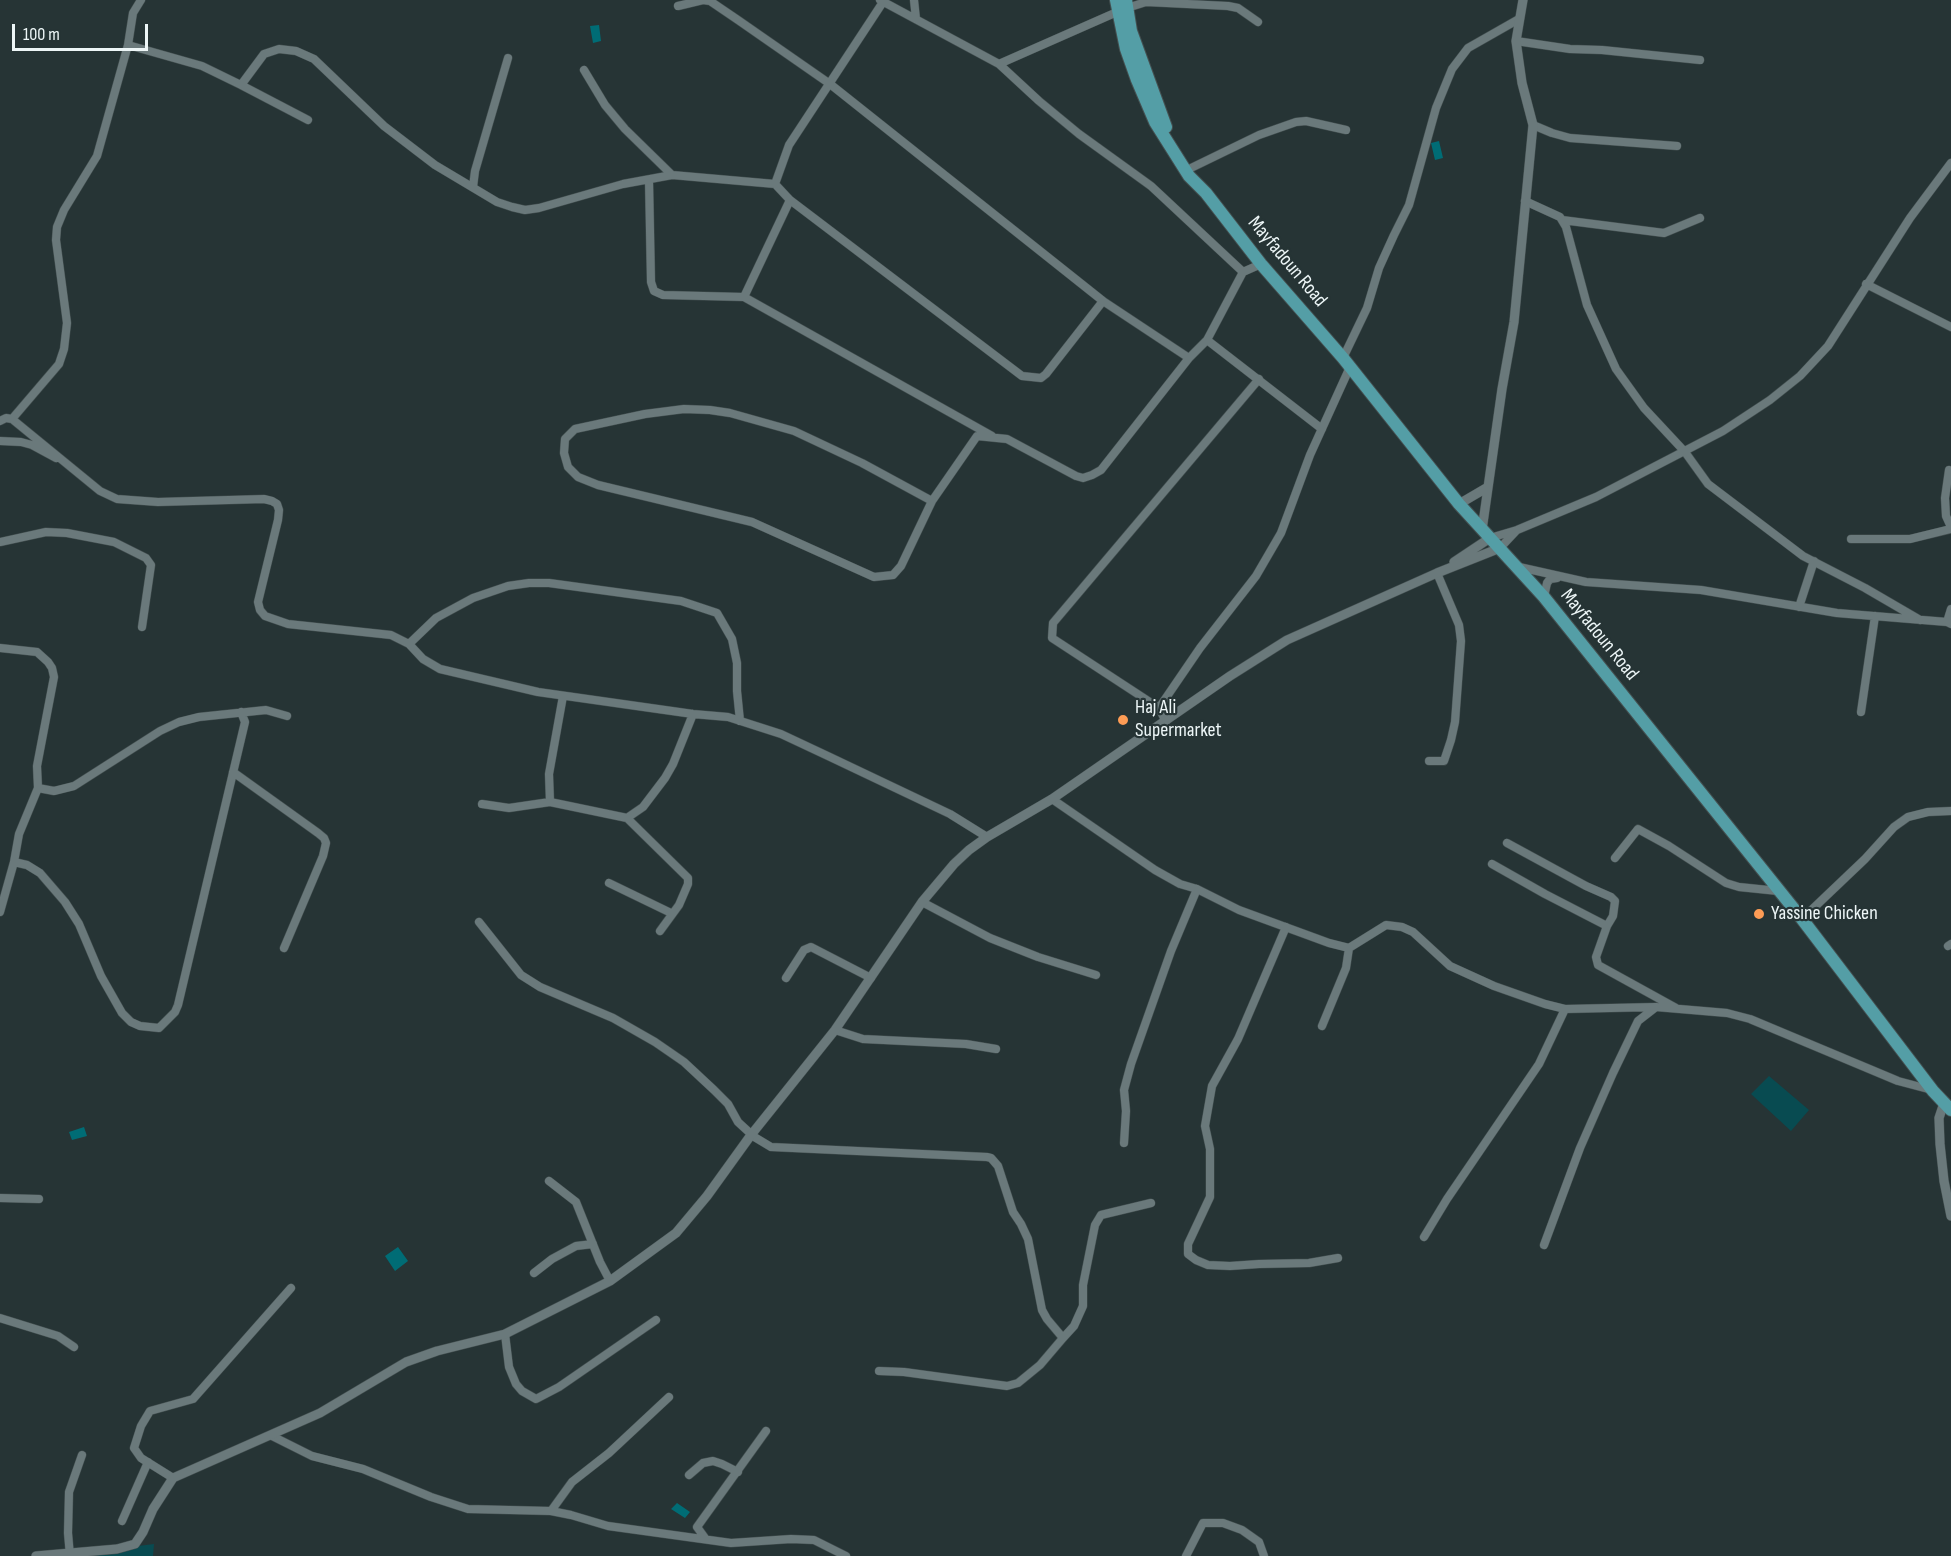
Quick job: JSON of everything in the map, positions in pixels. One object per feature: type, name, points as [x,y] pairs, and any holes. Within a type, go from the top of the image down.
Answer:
[{"type":"main road","name":"Mayfadoun Road","points":[[1121,5],[1170,134],[1206,193]]},
{"type":"main road","name":"Mayfadoun Road","points":[[1121,5],[1126,49],[1155,122],[1190,176],[1346,363],[1459,504],[1544,597],[1802,919],[1934,1091],[1948,1106]]},
{"type":"street","points":[[12,419],[59,364],[64,349],[67,323],[56,240],[57,227],[64,210],[97,156],[128,45],[133,13],[141,0]]},
{"type":"street","points":[[678,6],[703,0],[710,2],[830,84],[1103,300],[1189,358]]},
{"type":"street","points":[[914,0],[916,19]]},
{"type":"street","points":[[1486,534],[1488,487],[1514,322],[1533,125],[1522,83],[1516,41],[1522,0]]},
{"type":"street","points":[[776,184],[789,145],[882,1],[999,64],[1079,134],[1151,186],[1243,272]]},
{"type":"street","points":[[999,64],[1121,5],[1146,2],[1228,6],[1238,8],[1258,22]]},
{"type":"street","points":[[1159,708],[1200,648],[1256,576],[1281,533],[1292,499],[1322,429],[1367,308],[1379,268],[1409,205],[1436,108],[1452,69],[1468,48],[1519,19]]},
{"type":"street","points":[[1516,41],[1570,49],[1646,53],[1700,60]]},
{"type":"street","points":[[128,45],[185,61],[241,85],[308,120]]},
{"type":"street","points":[[241,85],[264,54],[279,49],[296,51],[314,59],[392,133],[435,165],[497,202],[525,210],[623,184],[672,175],[776,184],[790,200],[1022,376],[1041,378],[1103,300]]},
{"type":"street","points":[[473,187],[475,171],[508,58]]},
{"type":"street","points":[[584,70],[605,105],[625,129],[672,175]]},
{"type":"street","points":[[1191,168],[1259,135],[1296,122],[1306,121],[1346,130]]},
{"type":"street","points":[[1533,125],[1570,138],[1677,146]]},
{"type":"street","points":[[1437,573],[1486,534],[1517,530],[1596,497],[1723,431],[1770,400],[1800,376],[1828,346],[1910,218],[1951,163]]},
{"type":"street","points":[[649,180],[651,282],[654,291],[663,296],[744,297],[994,437]]},
{"type":"street","points":[[744,297],[790,200]]},
{"type":"street","points":[[1525,201],[1551,212],[1562,220],[1566,227],[1587,305],[1616,369],[1644,408],[1684,452],[1708,484],[1803,556],[1920,620]]},
{"type":"street","points":[[1562,220],[1664,233],[1700,218]]},
{"type":"street","points":[[932,501],[862,463],[794,431],[730,413],[684,409],[645,414],[575,429],[565,439],[564,453],[568,467],[578,477],[598,485],[752,522],[874,577],[893,575],[908,554],[932,501],[976,436],[1006,439],[1083,478],[1101,470],[1189,358],[1207,340],[1243,272],[1262,264]]},
{"type":"street","points":[[1866,284],[1951,327]]},
{"type":"street","points":[[1207,340],[1322,429]]},
{"type":"street","points":[[1166,722],[1159,708],[1052,638],[1053,623],[1259,379]]},
{"type":"street","points":[[0,421],[6,418],[12,419],[100,491],[117,499],[158,502],[264,499],[277,504],[278,520],[258,602],[265,616],[288,624],[390,635],[409,644],[423,659],[440,669],[538,692],[728,717],[781,734],[820,752],[950,814],[987,837]]},
{"type":"street","points":[[0,441],[10,440],[32,446],[73,467]]},
{"type":"street","points":[[1851,539],[1910,539],[1951,528],[1946,516],[1945,498],[1949,470]]},
{"type":"street","points":[[1459,504],[1488,487]]},
{"type":"street","points":[[36,1556],[117,1553],[135,1544],[153,1509],[173,1478],[320,1413],[406,1362],[437,1351],[505,1334],[610,1281],[676,1233],[707,1196],[751,1134],[835,1030],[922,902],[954,864],[987,837],[1052,799],[1230,676],[1287,640],[1437,573],[1500,548],[1517,530]]},
{"type":"street","points":[[0,542],[46,532],[67,533],[114,542],[146,558],[151,565],[142,627]]},
{"type":"street","points":[[1799,607],[1814,561]]},
{"type":"street","points":[[1518,567],[1605,584],[1701,590],[1799,607],[1875,616],[1949,623],[1951,609]]},
{"type":"street","points":[[1430,761],[1444,761],[1451,740],[1455,722],[1461,641],[1459,625],[1437,573]]},
{"type":"street","points":[[1544,597],[1550,579],[1564,577]]},
{"type":"street","points":[[409,644],[436,618],[473,598],[508,586],[549,582],[681,601],[717,613],[732,639],[737,663],[736,691],[740,721]]},
{"type":"street","points":[[1862,712],[1875,616]]},
{"type":"street","points":[[0,648],[37,652],[52,668],[54,677],[37,766],[38,788],[20,834],[0,912]]},
{"type":"street","points":[[550,802],[549,774],[563,696]]},
{"type":"street","points":[[38,788],[54,790],[74,786],[159,731],[179,722],[266,710],[287,716]]},
{"type":"street","points":[[14,862],[27,865],[40,873],[65,902],[79,924],[101,976],[122,1013],[131,1022],[140,1026],[159,1028],[175,1012],[178,1005],[245,722],[242,712]]},
{"type":"street","points":[[627,818],[643,807],[665,778],[693,714]]},
{"type":"street","points":[[233,772],[318,832],[326,843],[323,856],[284,948]]},
{"type":"street","points":[[1052,799],[1155,870],[1180,884],[1197,889],[1239,910],[1329,943],[1349,948],[1386,925],[1407,928],[1450,966],[1494,986],[1565,1009],[1656,1007],[1727,1013],[1750,1019],[1898,1081],[1934,1091]]},
{"type":"street","points":[[482,804],[509,807],[550,802],[627,818],[688,878],[688,884],[679,905],[660,931]]},
{"type":"street","points":[[1802,919],[1865,859],[1894,827],[1908,817],[1928,812],[1951,811]]},
{"type":"street","points":[[1615,858],[1638,830],[1669,846],[1726,883],[1739,887],[1778,891]]},
{"type":"street","points":[[1507,843],[1611,897],[1615,901],[1613,916],[1596,957],[1598,965],[1677,1009]]},
{"type":"street","points":[[1492,864],[1607,926]]},
{"type":"street","points":[[609,883],[671,914]]},
{"type":"street","points":[[1124,1143],[1126,1111],[1124,1090],[1131,1064],[1171,951],[1197,889]]},
{"type":"street","points":[[922,902],[990,938],[1038,957],[1096,975]]},
{"type":"street","points":[[479,922],[521,975],[540,987],[613,1018],[655,1042],[684,1062],[728,1104],[738,1122],[751,1134],[771,1146],[991,1158],[1001,1173],[1013,1212],[1028,1239],[1042,1310],[1063,1338]]},
{"type":"street","points":[[1286,927],[1238,1039],[1212,1086],[1205,1126],[1210,1149],[1210,1197],[1188,1244],[1188,1254],[1208,1265],[1230,1266],[1309,1263],[1338,1258]]},
{"type":"street","points":[[786,978],[804,950],[811,947],[871,978]]},
{"type":"street","points":[[1322,1026],[1346,968],[1349,948]]},
{"type":"street","points":[[1544,1245],[1580,1148],[1613,1073],[1638,1021],[1656,1007]]},
{"type":"street","points":[[1424,1237],[1447,1199],[1539,1064],[1565,1009]]},
{"type":"street","points":[[835,1030],[863,1039],[966,1044],[996,1048]]},
{"type":"street","points":[[1948,1106],[1939,1118],[1944,1181],[1951,1216]]},
{"type":"street","points":[[549,1182],[576,1202],[581,1209],[593,1244],[610,1281]]},
{"type":"street","points":[[0,1198],[39,1198]]},
{"type":"street","points":[[879,1371],[904,1372],[1007,1386],[1018,1383],[1040,1365],[1074,1326],[1083,1306],[1083,1285],[1095,1225],[1101,1215],[1152,1203]]},
{"type":"street","points":[[534,1273],[552,1259],[576,1246],[593,1244]]},
{"type":"street","points":[[173,1478],[141,1458],[134,1448],[141,1426],[150,1411],[193,1400],[291,1288]]},
{"type":"street","points":[[0,1318],[58,1336],[74,1347]]},
{"type":"street","points":[[505,1334],[509,1367],[516,1384],[530,1397],[536,1399],[559,1387],[656,1320]]},
{"type":"street","points":[[551,1511],[572,1482],[609,1453],[669,1397]]},
{"type":"street","points":[[705,1538],[697,1527],[766,1431]]},
{"type":"street","points":[[272,1436],[312,1456],[363,1469],[468,1509],[551,1511],[608,1526],[731,1543],[791,1539],[814,1540],[846,1556]]},
{"type":"street","points":[[70,1554],[69,1492],[82,1455]]},
{"type":"street","points":[[689,1475],[703,1463],[713,1461],[738,1472]]},
{"type":"street","points":[[122,1521],[148,1462]]},
{"type":"street","points":[[1186,1556],[1203,1523],[1223,1523],[1242,1530],[1259,1542],[1264,1556]]},
{"type":"shaded area","points":[[599,25],[601,41],[593,43],[590,26]]},
{"type":"shaded area","points":[[1439,141],[1443,158],[1435,160],[1431,143]]},
{"type":"shaded area","points":[[1769,1076],[1809,1110],[1791,1131],[1751,1094]]},
{"type":"shaded area","points":[[84,1127],[87,1136],[72,1140],[69,1132]]},
{"type":"shaded area","points":[[398,1247],[408,1261],[395,1271],[385,1256]]},
{"type":"shaded area","points":[[677,1503],[690,1512],[685,1518],[671,1509]]},
{"type":"shaded area","points":[[154,1544],[153,1556],[57,1556],[146,1545]]},
{"type":"place","name":"Haj Ali Supermarket","points":[[1123,720]]},
{"type":"place","name":"Yassine Chicken","points":[[1759,914]]}]
